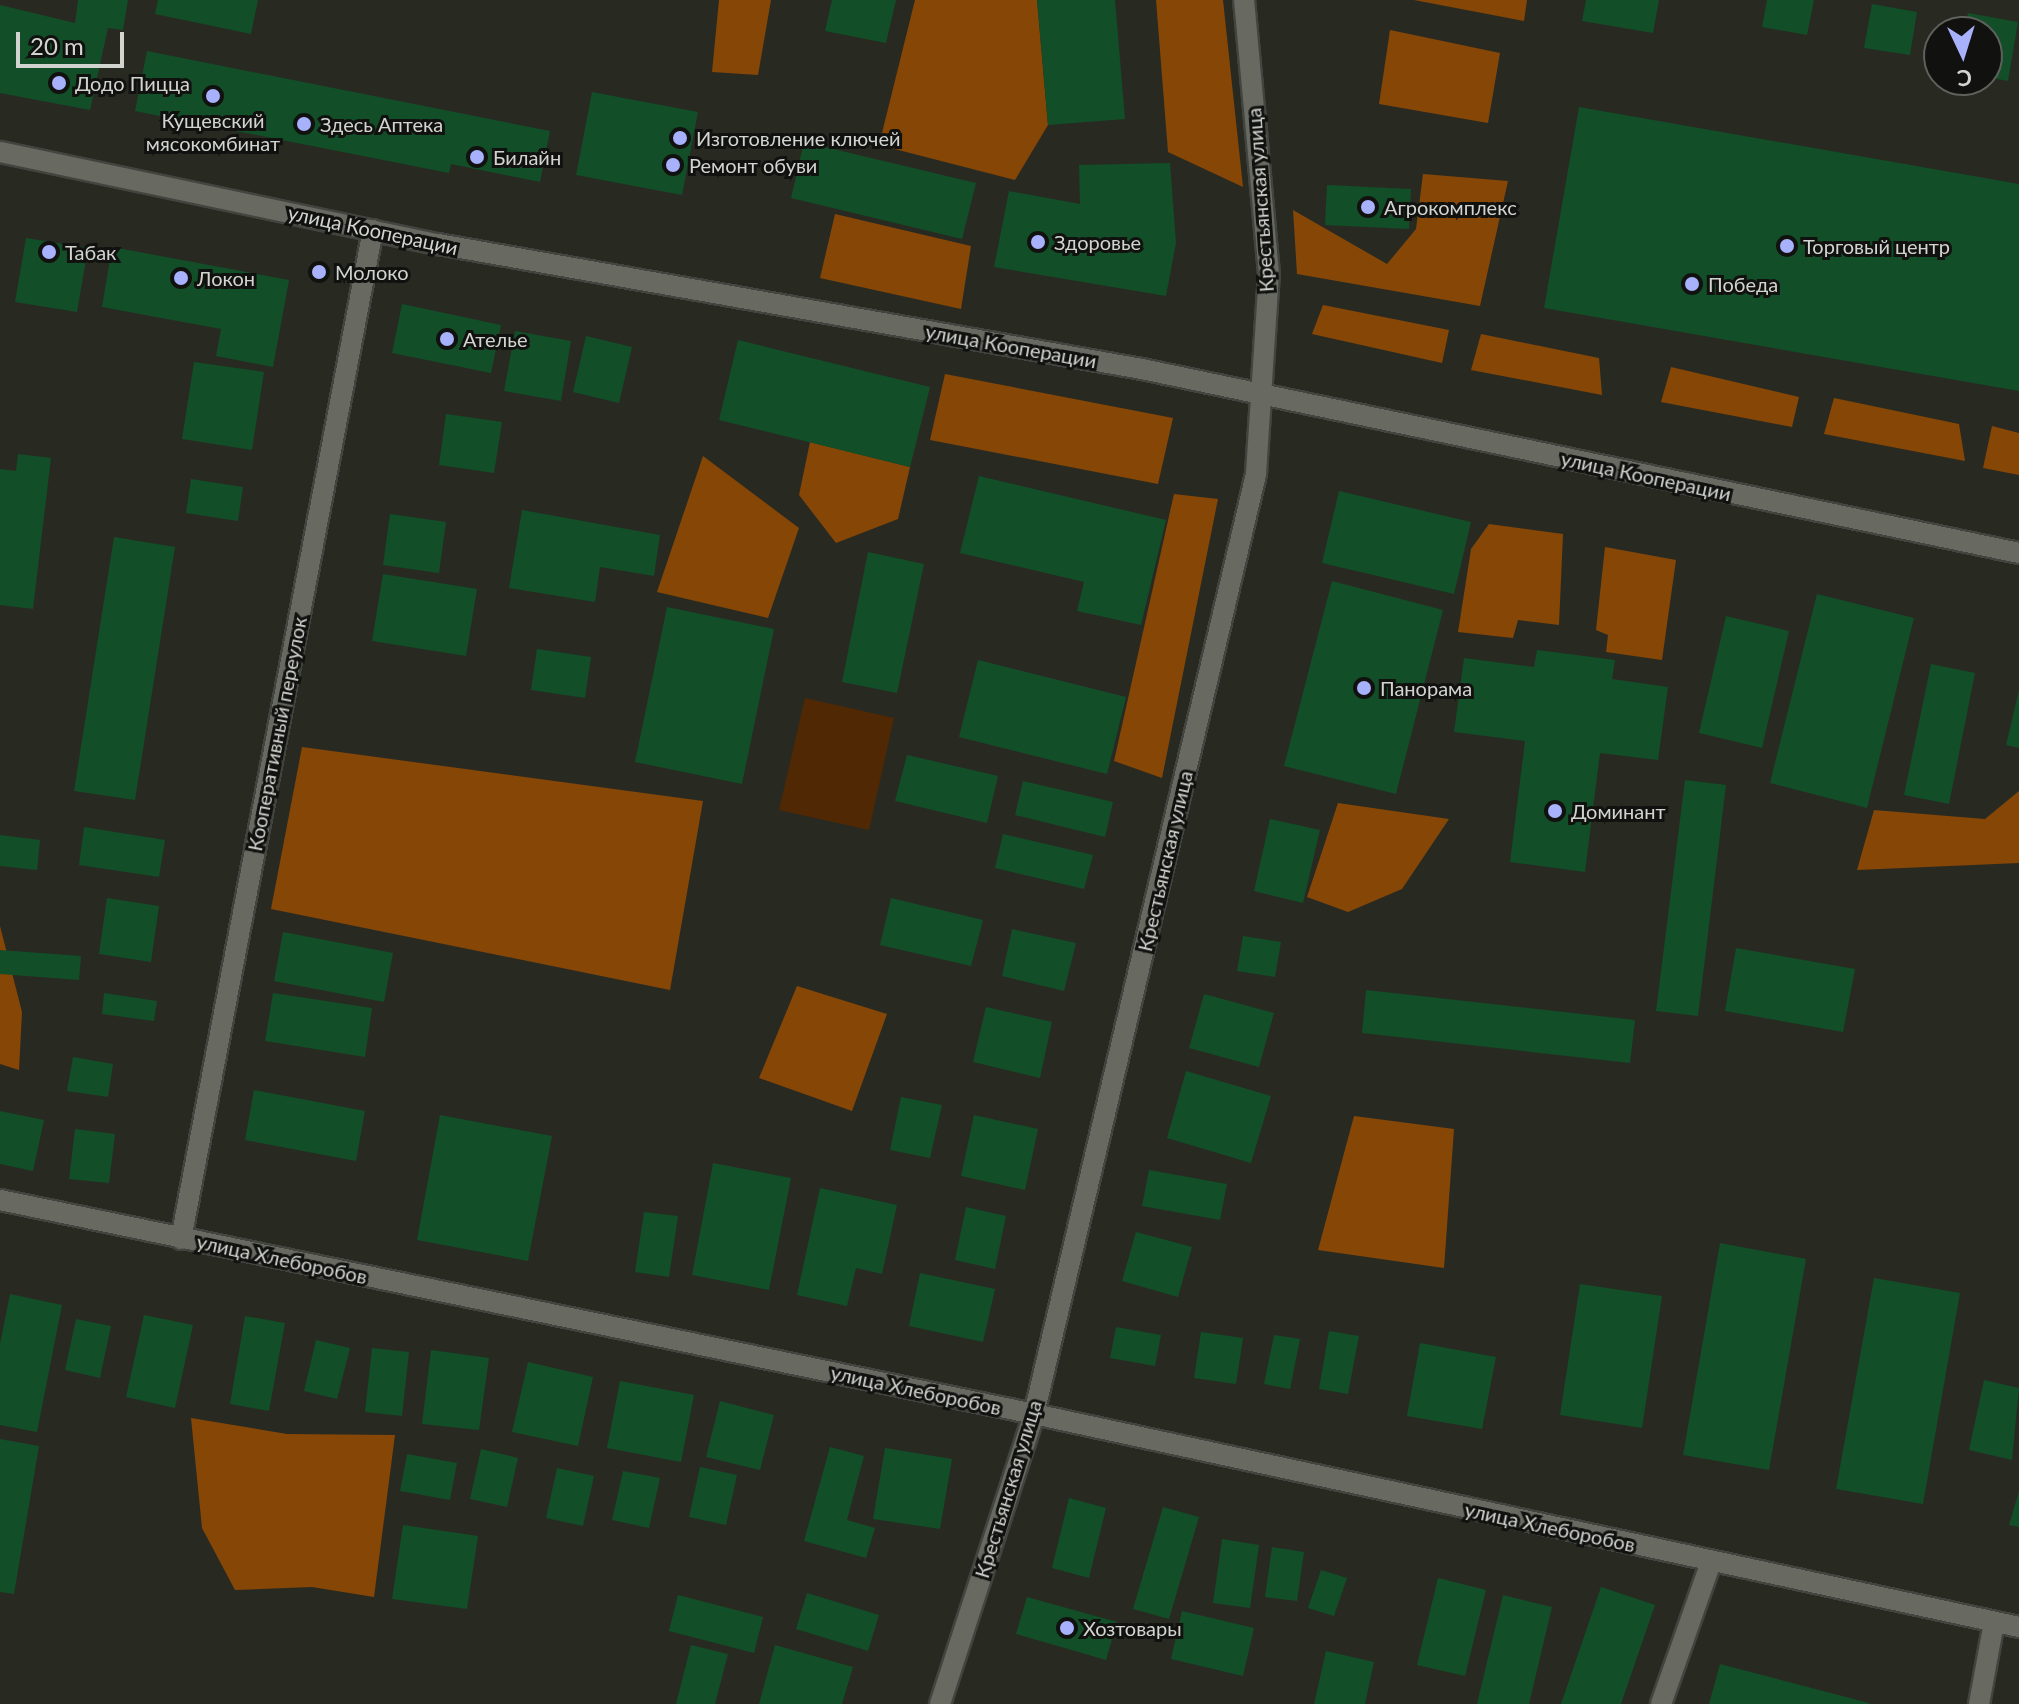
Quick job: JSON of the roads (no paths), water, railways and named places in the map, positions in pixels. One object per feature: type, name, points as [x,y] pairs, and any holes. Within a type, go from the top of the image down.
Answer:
[{"type":"street","name":"Крестьянская улица","points":[[940,1704],[1034,1414],[1256,474],[1269,274],[1244,0]]},
{"type":"street","name":"улица Кооперации","points":[[0,152],[373,230],[1262,395],[2019,553]]},
{"type":"street","name":"Кооперативный переулок","points":[[181,1239],[373,230]]},
{"type":"street","name":"улица Хлеборобов","points":[[0,1200],[1034,1414],[2019,1627]]},
{"type":"street","points":[[1661,1704],[1711,1562]]},
{"type":"street","points":[[1979,1704],[1994,1622]]},
{"type":"place","name":"Додо Пицца","points":[[59,83]]},
{"type":"place","name":"Кущевский мясокомбинат","points":[[213,96]]},
{"type":"place","name":"Здесь Аптека","points":[[304,124]]},
{"type":"place","name":"Изготовление ключей","points":[[680,138]]},
{"type":"place","name":"Билайн","points":[[477,157]]},
{"type":"place","name":"Ремонт обуви","points":[[673,165]]},
{"type":"place","name":"Агрокомплекс","points":[[1368,207]]},
{"type":"place","name":"Здоровье","points":[[1038,242]]},
{"type":"place","name":"Торговый центр","points":[[1787,246]]},
{"type":"place","name":"Табак","points":[[49,252]]},
{"type":"place","name":"Молоко","points":[[319,272]]},
{"type":"place","name":"Локон","points":[[181,278]]},
{"type":"place","name":"Победа","points":[[1692,284]]},
{"type":"place","name":"Ателье","points":[[447,339]]},
{"type":"place","name":"Панорама","points":[[1364,688]]},
{"type":"place","name":"Доминант","points":[[1555,811]]},
{"type":"place","name":"Хозтовары","points":[[1067,1628]]}]
